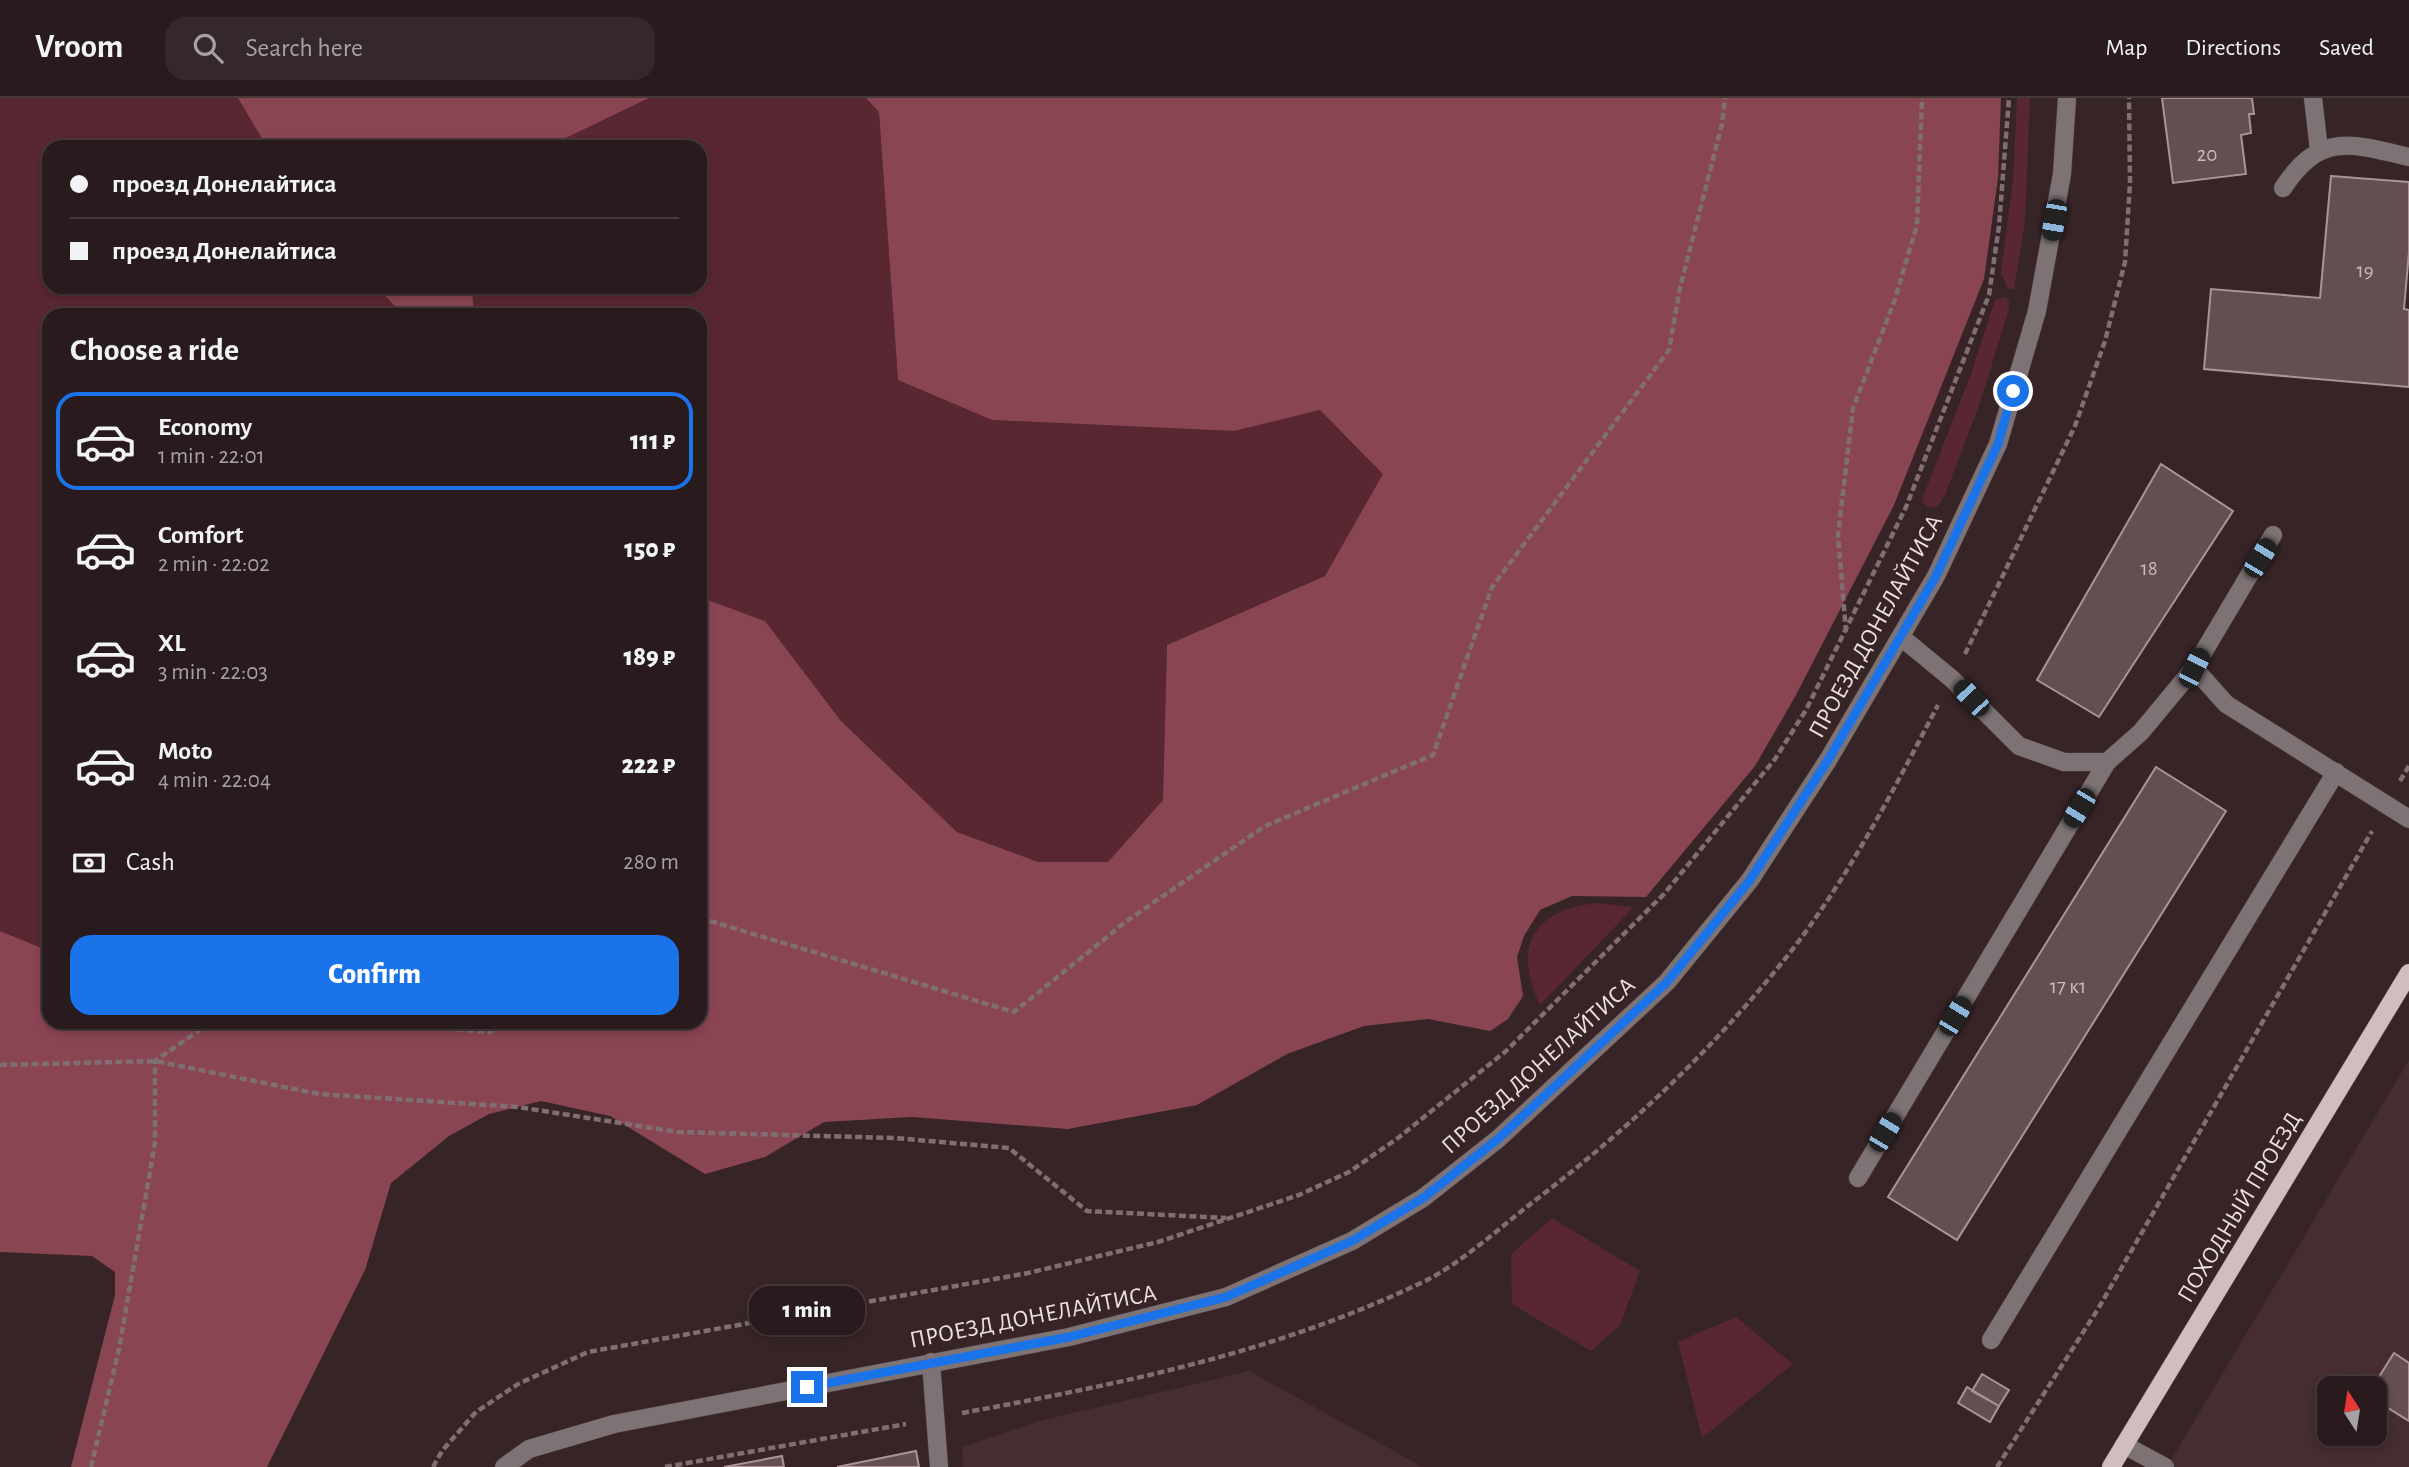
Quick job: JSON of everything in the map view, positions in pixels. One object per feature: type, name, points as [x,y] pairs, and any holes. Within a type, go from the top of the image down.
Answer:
[{"type":"main road","name":"ПОХОДНЫЙ ПРОЕЗД","points":[[2111,1467],[2409,973]]},
{"type":"street","name":"ПРОЕЗД ДОНЕЛАЙТИСА","points":[[504,1467],[529,1449],[614,1424],[1069,1337],[1226,1297],[1352,1241],[1423,1198],[1498,1139],[1667,982],[1750,880],[1828,760],[1936,576],[1998,444],[2037,311],[2062,174],[2067,98]]},
{"type":"street","points":[[2313,98],[2319,150]]},
{"type":"street","points":[[2283,188],[2300,163],[2319,150],[2358,145],[2409,157]]},
{"type":"street","points":[[1858,1178],[2107,762],[2141,732],[2194,668],[2273,535]]},
{"type":"street","points":[[1901,637],[1952,679],[2020,746],[2064,762],[2107,762]]},
{"type":"street","points":[[2194,668],[2227,704],[2409,818]]},
{"type":"street","points":[[1991,1340],[2336,772]]},
{"type":"street","points":[[931,1362],[939,1467]]},
{"type":"street","points":[[2124,1445],[2165,1467]]},
{"type":"path","points":[[707,920],[1014,1012],[1128,920],[1265,826],[1433,755],[1492,587],[1669,350],[1680,288],[1722,124],[1725,98]]},
{"type":"path","points":[[1846,633],[1838,535],[1853,408],[1894,302],[1917,225],[1922,98]]},
{"type":"path","points":[[433,1467],[442,1451],[475,1412],[518,1384],[588,1352],[794,1318],[1028,1273],[1158,1242],[1299,1195],[1349,1172],[1398,1138],[1506,1051],[1664,894],[1767,769],[1806,710],[1846,633],[1911,495],[1989,295],[2007,152],[2009,98]]},
{"type":"path","points":[[665,1467],[935,1418],[1230,1357],[1336,1321],[1429,1279],[1589,1160],[1692,1066],[1793,949],[1877,821],[1952,679],[2075,426],[2105,341],[2125,262],[2130,183],[2129,98]]},
{"type":"path","points":[[1997,1467],[2098,1309],[2409,766]]},
{"type":"path","points":[[155,1061],[201,1029]]},
{"type":"path","points":[[452,1029],[490,1032],[494,1029]]},
{"type":"path","points":[[0,1065],[155,1061],[319,1094],[518,1107],[678,1132],[895,1138],[1009,1148],[1087,1211],[1230,1219]]},
{"type":"path","points":[[91,1467],[119,1349],[155,1143],[155,1061]]},
{"type":"shaded area","points":[[0,98],[238,98],[263,140],[42,140],[42,294],[383,294],[396,308],[42,308],[42,948],[0,931]]},
{"type":"shaded area","points":[[238,98],[649,98],[562,140],[263,140]]},
{"type":"shaded area","points":[[649,98],[866,98],[879,112],[898,380],[992,420],[1234,431],[1320,410],[1384,474],[1325,576],[1167,645],[1163,800],[1108,862],[1038,862],[957,832],[841,721],[765,621],[707,600],[707,308],[474,308],[472,294],[707,294],[707,140],[562,140]]},
{"type":"shaded area","points":[[866,98],[2001,98],[1998,178],[1984,279],[1894,505],[1796,695],[1755,766],[1646,897],[1572,896],[1540,910],[1524,936],[1517,957],[1523,996],[1508,1019],[1490,1031],[1428,1019],[1364,1026],[1287,1054],[1197,1105],[1068,1129],[912,1117],[824,1122],[765,1157],[705,1174],[610,1116],[541,1101],[489,1114],[449,1136],[391,1183],[365,1270],[267,1467],[71,1467],[115,1295],[115,1272],[92,1256],[0,1252],[0,931],[42,948],[42,1029],[707,1029],[707,600],[765,621],[841,721],[957,832],[1038,862],[1108,862],[1163,800],[1167,645],[1325,576],[1383,474],[1320,410],[1234,431],[992,420],[898,380],[879,112]]},
{"type":"shaded area","points":[[2017,98],[2030,98],[2025,221],[2014,289],[2008,289],[2001,272],[2013,181]]},
{"type":"shaded area","points":[[383,294],[472,294],[474,308],[396,308]]},
{"type":"shaded area","points":[[2004,297],[2009,300],[2009,309],[1980,403],[1945,495],[1938,506],[1929,508],[1922,502],[1924,494],[1971,374],[1995,300]]},
{"type":"shaded area","points":[[1598,903],[1634,907],[1540,1005],[1528,965],[1529,948],[1534,934],[1558,913]]},
{"type":"shaded area","points":[[2409,1060],[2409,1467],[2167,1467]]},
{"type":"shaded area","points":[[1552,1218],[1640,1271],[1620,1325],[1591,1351],[1512,1304],[1511,1254]]},
{"type":"shaded area","points":[[1736,1317],[1793,1364],[1702,1438],[1678,1342]]},
{"type":"shaded area","points":[[1249,1371],[1423,1467],[963,1467],[962,1447],[1040,1421]]},
{"type":"building","points":[[2162,98],[2252,98],[2254,114],[2249,114],[2251,133],[2241,135],[2246,174],[2173,183]]},
{"type":"building","points":[[2331,176],[2409,182],[2409,252],[2404,309],[2409,310],[2409,387],[2204,369],[2211,289],[2320,298]]},
{"type":"building","points":[[2161,464],[2233,511],[2099,717],[2037,680]]},
{"type":"building","points":[[2156,767],[2226,811],[1957,1240],[1888,1197]]},
{"type":"building","points":[[2394,1353],[2409,1363],[2409,1421],[2387,1407],[2387,1376],[2380,1376]]},
{"type":"building","points":[[1982,1374],[2009,1390],[1999,1406],[1972,1391]]},
{"type":"building","points":[[1967,1387],[1999,1406],[1990,1422],[1958,1403]]},
{"type":"building","points":[[916,1451],[919,1467],[837,1467]]},
{"type":"building","points":[[782,1456],[784,1467],[724,1467]]},
{"type":"route","points":[[807,1387],[1069,1337],[1157,1317],[1226,1297],[1288,1272],[1352,1241],[1423,1198],[1498,1139],[1667,982],[1750,880],[1828,760],[1936,576],[1998,444],[2013,391]]}]
